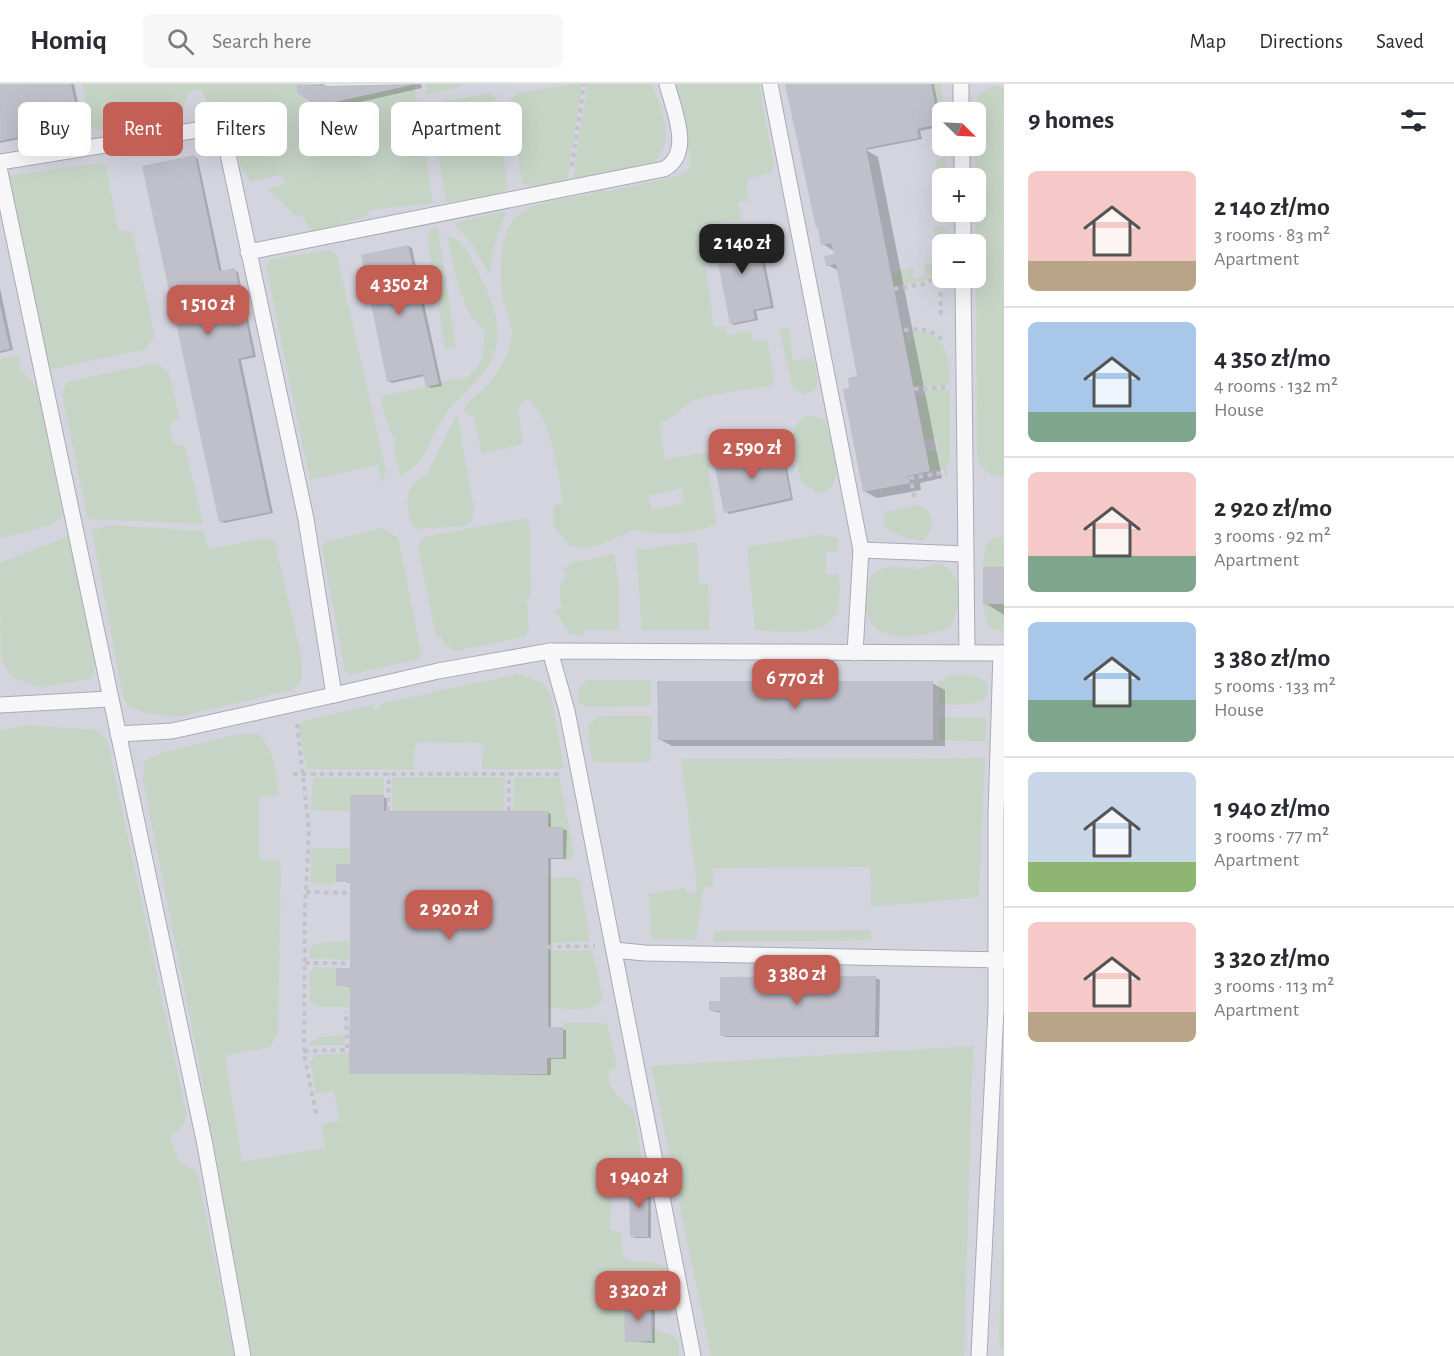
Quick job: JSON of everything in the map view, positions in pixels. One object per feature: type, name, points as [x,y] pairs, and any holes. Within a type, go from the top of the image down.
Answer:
[{"type":"lane","points":[[248,252],[664,169],[672,165],[677,158],[681,140],[667,84]]},
{"type":"lane","points":[[770,84],[861,550],[855,652]]},
{"type":"lane","points":[[961,84],[962,102]]},
{"type":"lane","points":[[0,162],[222,126],[306,519],[334,695]]},
{"type":"lane","points":[[0,172],[109,699],[205,1145],[243,1356]]},
{"type":"lane","points":[[963,288],[967,652]]},
{"type":"lane","points":[[861,550],[966,554]]},
{"type":"lane","points":[[117,734],[172,731],[438,671],[550,651],[1002,653],[996,814],[1000,1010],[979,1356]]},
{"type":"lane","points":[[550,651],[567,711],[693,1356]]},
{"type":"lane","points":[[0,705],[109,699]]},
{"type":"lane","points":[[614,950],[1000,961]]},
{"type":"path","points":[[569,189],[584,84]]},
{"type":"path","points":[[894,289],[924,284],[932,279]]},
{"type":"path","points":[[904,330],[919,328],[935,333],[947,344]]},
{"type":"path","points":[[914,389],[952,387]]},
{"type":"path","points":[[914,497],[911,478],[943,474],[953,468]]},
{"type":"path","points":[[294,702],[309,830],[304,1050],[317,1118]]},
{"type":"path","points":[[388,811],[389,773]]},
{"type":"path","points":[[293,774],[579,774]]},
{"type":"path","points":[[509,774],[509,811]]},
{"type":"path","points":[[306,892],[350,893]]},
{"type":"path","points":[[548,947],[598,946]]},
{"type":"path","points":[[305,963],[349,963]]},
{"type":"path","points":[[304,1050],[347,1050],[346,1011]]},
{"type":"shaded area","points":[[0,84],[283,84],[311,102],[299,102],[299,156],[379,156],[379,102],[335,102],[414,84],[1004,84],[1004,1356],[0,1356]]},
{"type":"green space","points":[[83,84],[297,84],[297,93],[311,102],[299,102],[299,156],[379,156],[379,102],[335,102],[414,84],[417,102],[391,102],[391,156],[425,156],[433,203],[370,210],[367,216],[313,233],[300,213],[297,217],[268,189],[286,183],[282,174],[251,182],[241,167],[239,156],[287,156],[287,102],[206,102],[201,89],[189,92],[183,107],[183,102],[103,102],[103,130],[96,131],[91,127],[91,102],[86,102]]},
{"type":"green space","points":[[426,84],[465,84],[425,95]]},
{"type":"green space","points":[[582,84],[567,180],[538,186],[522,183],[518,156],[522,156],[522,102],[509,101],[518,93]]},
{"type":"green space","points":[[587,84],[651,84],[663,114],[666,134],[661,154],[654,162],[573,179]]},
{"type":"green space","points":[[676,84],[759,84],[774,166],[772,172],[746,180],[749,201],[738,202],[742,219],[709,224],[700,231],[714,327],[726,326],[727,335],[751,331],[753,341],[767,339],[774,379],[771,386],[693,401],[660,423],[665,460],[761,442],[762,452],[729,459],[728,454],[717,456],[708,469],[717,524],[693,532],[660,534],[634,530],[587,548],[570,546],[554,528],[553,508],[563,500],[552,446],[536,408],[528,398],[518,407],[523,444],[482,454],[474,417],[463,411],[494,377],[511,341],[512,331],[502,295],[501,275],[502,253],[507,232],[517,216],[533,206],[552,200],[591,194],[599,189],[605,192],[682,175],[688,170],[691,162]],"holes":[[[681,488],[684,503],[652,510],[648,496]]]},
{"type":"green space","points":[[934,84],[941,84],[944,102],[937,102]]},
{"type":"green space","points":[[995,86],[1004,88],[1004,477],[986,471],[977,455],[976,288],[986,288],[986,234],[976,234],[976,222],[986,222],[986,168],[975,168],[975,156],[986,156],[986,102],[976,102],[979,95]]},
{"type":"green space","points":[[489,93],[495,98],[496,102],[441,102]]},
{"type":"green space","points":[[438,156],[504,156],[507,182],[505,190],[497,195],[446,202]]},
{"type":"green space","points":[[946,159],[946,168],[936,168],[936,161]]},
{"type":"green space","points":[[100,163],[106,165],[118,230],[130,231],[133,236],[155,336],[145,349],[49,370],[7,176]]},
{"type":"green space","points":[[506,211],[492,253],[490,275],[473,245],[454,223]]},
{"type":"green space","points":[[939,226],[948,230],[948,234],[934,234],[933,227]]},
{"type":"green space","points":[[434,228],[438,229],[456,348],[445,349],[427,236]]},
{"type":"green space","points":[[447,236],[457,240],[465,249],[483,281],[496,318],[497,344],[486,369],[448,411],[423,456],[401,476],[393,446],[395,440],[386,421],[381,400],[385,395],[439,384],[455,378],[463,380],[479,365],[483,352],[484,330],[463,299]]},
{"type":"green space","points":[[330,250],[337,256],[386,471],[382,483],[378,465],[310,480],[266,266],[270,260],[276,258]]},
{"type":"green space","points":[[932,263],[932,275],[924,281],[894,286],[891,273],[913,267],[914,279],[926,277],[924,265]]},
{"type":"green space","points":[[779,328],[789,329],[793,361],[813,358],[818,380],[815,390],[804,394],[793,389]]},
{"type":"green space","points":[[913,331],[933,335],[939,341],[947,355],[950,383],[941,386],[913,386],[903,333],[906,333],[907,342],[915,340]]},
{"type":"green space","points":[[19,355],[20,368],[38,390],[62,513],[61,518],[50,525],[0,539],[0,359]]},
{"type":"green space","points":[[156,363],[169,372],[179,417],[170,425],[173,443],[185,447],[203,524],[88,519],[62,394],[67,382]]},
{"type":"green space","points":[[925,389],[946,389],[950,392],[950,457],[946,469],[930,471],[926,451],[938,450],[936,438],[924,440],[916,396],[926,395]]},
{"type":"green space","points":[[457,414],[474,508],[472,521],[463,526],[416,529],[407,507],[409,492],[418,479],[426,475]]},
{"type":"green space","points":[[812,415],[824,420],[833,446],[836,464],[836,473],[831,488],[820,494],[802,483],[793,443],[796,425],[802,419]]},
{"type":"green space","points":[[919,505],[925,509],[932,522],[930,531],[923,541],[905,538],[883,526],[885,512]]},
{"type":"green space","points":[[524,518],[529,520],[530,531],[531,598],[527,598],[529,628],[525,637],[456,651],[451,649],[441,636],[436,637],[419,552],[420,541],[424,537]]},
{"type":"green space","points":[[108,525],[204,531],[208,549],[260,539],[274,540],[301,654],[302,679],[293,690],[177,717],[146,713],[129,706],[123,697],[92,530]]},
{"type":"green space","points":[[382,528],[398,537],[421,653],[419,659],[350,675],[345,671],[322,547],[326,542]]},
{"type":"green space","points":[[823,534],[838,539],[838,551],[826,552],[826,574],[839,575],[839,603],[835,615],[828,623],[817,629],[792,632],[755,630],[747,547]]},
{"type":"green space","points":[[69,536],[95,651],[95,667],[92,678],[41,688],[12,677],[1,660],[0,563]]},
{"type":"green space","points":[[1004,537],[1004,567],[983,567],[986,544],[994,538]]},
{"type":"green space","points":[[697,542],[699,583],[708,583],[709,630],[642,630],[636,550]]},
{"type":"green space","points":[[614,554],[619,587],[619,630],[584,630],[583,636],[570,634],[555,611],[561,608],[559,588],[567,573],[562,571],[571,563]]},
{"type":"green space","points":[[941,563],[954,577],[960,591],[960,599],[952,625],[923,635],[907,637],[892,635],[880,630],[870,622],[866,608],[867,590],[876,572],[888,566],[918,569]]},
{"type":"green space","points":[[983,604],[1004,604],[1004,632],[988,627]]},
{"type":"green space","points":[[518,674],[543,683],[551,695],[564,769],[482,769],[484,743],[416,742],[413,770],[307,769],[298,727],[306,720],[373,705],[374,710],[380,709],[379,704]]},
{"type":"green space","points":[[945,676],[969,676],[984,680],[988,684],[987,697],[970,704],[939,704],[939,681],[945,681]]},
{"type":"green space","points":[[587,680],[651,680],[651,706],[590,707],[579,704],[578,691]]},
{"type":"green space","points":[[601,716],[652,716],[651,762],[593,762],[588,738],[589,723]]},
{"type":"green space","points":[[939,717],[986,718],[985,741],[939,740]]},
{"type":"green space","points":[[26,725],[95,730],[107,739],[186,1112],[183,1123],[170,1137],[179,1161],[197,1172],[234,1356],[0,1356],[0,730]]},
{"type":"green space","points":[[240,734],[259,734],[271,755],[279,795],[259,796],[259,859],[281,861],[278,1032],[270,1047],[225,1056],[242,1162],[325,1148],[322,1124],[340,1121],[334,1091],[316,1094],[310,1063],[314,1055],[350,1053],[350,1074],[547,1074],[547,1058],[563,1058],[563,1023],[600,1023],[608,1026],[617,1068],[610,1069],[609,1082],[615,1093],[634,1111],[642,1161],[629,1165],[629,1185],[612,1186],[610,1230],[620,1231],[623,1257],[633,1261],[659,1264],[671,1276],[673,1284],[670,1299],[659,1312],[651,1316],[651,1303],[625,1304],[625,1341],[651,1341],[652,1328],[671,1335],[679,1342],[679,1356],[252,1356],[198,1058],[143,780],[144,761],[165,752]]},
{"type":"green space","points":[[985,758],[979,897],[871,907],[870,867],[713,868],[713,886],[703,888],[696,940],[651,939],[649,894],[684,888],[687,893],[693,894],[697,888],[681,759]]},
{"type":"green space","points":[[392,777],[502,777],[505,779],[504,811],[392,811]]},
{"type":"green space","points":[[559,777],[574,853],[569,860],[563,860],[563,827],[548,827],[547,811],[513,811],[514,778]]},
{"type":"green space","points":[[313,778],[384,778],[384,795],[350,795],[350,811],[315,811],[311,808]]},
{"type":"green space","points":[[315,848],[349,849],[350,864],[333,885],[311,883],[311,850]]},
{"type":"green space","points":[[573,877],[580,880],[590,941],[548,943],[548,878]]},
{"type":"green space","points":[[871,930],[871,940],[714,942],[714,931]]},
{"type":"green space","points":[[349,941],[349,960],[310,958],[310,948],[316,943]]},
{"type":"green space","points":[[592,950],[603,999],[593,1007],[548,1008],[548,951]]},
{"type":"green space","points":[[314,967],[336,968],[336,986],[350,986],[349,1007],[321,1007],[310,1002],[310,973]]},
{"type":"green space","points":[[344,1035],[344,1045],[308,1045],[320,1037]]},
{"type":"green space","points":[[973,1046],[964,1356],[711,1356],[651,1066]]},
{"type":"green space","points":[[1004,1194],[1004,1351],[1000,1347],[999,1339]]},
{"type":"building","points":[[0,84],[71,84],[75,102],[18,102],[18,137],[0,141]]},
{"type":"building","points":[[297,84],[411,85],[335,102],[311,102],[297,93]]},
{"type":"building","points":[[785,84],[931,84],[935,102],[932,102],[932,126],[917,129],[919,138],[866,148],[930,471],[908,476],[910,483],[863,492],[843,389],[849,388],[848,378],[857,376],[836,264],[826,266],[824,256],[834,254],[831,243],[821,245],[818,228],[816,228]]},
{"type":"building","points":[[195,155],[219,271],[235,268],[253,355],[238,359],[270,512],[219,522],[142,166]]},
{"type":"building","points":[[756,230],[771,306],[753,310],[755,319],[730,324],[713,238]]},
{"type":"building","points":[[408,245],[439,384],[426,387],[423,374],[387,382],[361,255]]},
{"type":"building","points":[[0,305],[10,349],[0,351]]},
{"type":"building","points":[[781,448],[791,498],[724,513],[714,462]]},
{"type":"building","points":[[983,567],[1004,567],[1004,604],[983,604]]},
{"type":"building","points":[[657,681],[933,681],[933,740],[658,740]]},
{"type":"building","points":[[350,795],[384,795],[384,811],[548,811],[548,827],[563,827],[563,858],[548,858],[548,1027],[563,1027],[563,1058],[547,1058],[547,1074],[349,1074],[350,986],[336,986],[336,968],[350,968],[350,882],[336,882],[336,864],[350,864]]},
{"type":"building","points":[[876,976],[875,1036],[720,1036],[720,1011],[709,1011],[709,1001],[720,1001],[720,977]]},
{"type":"building","points":[[629,1182],[648,1182],[648,1237],[630,1237]]},
{"type":"building","points":[[651,1303],[652,1341],[625,1342],[624,1304]]}]
